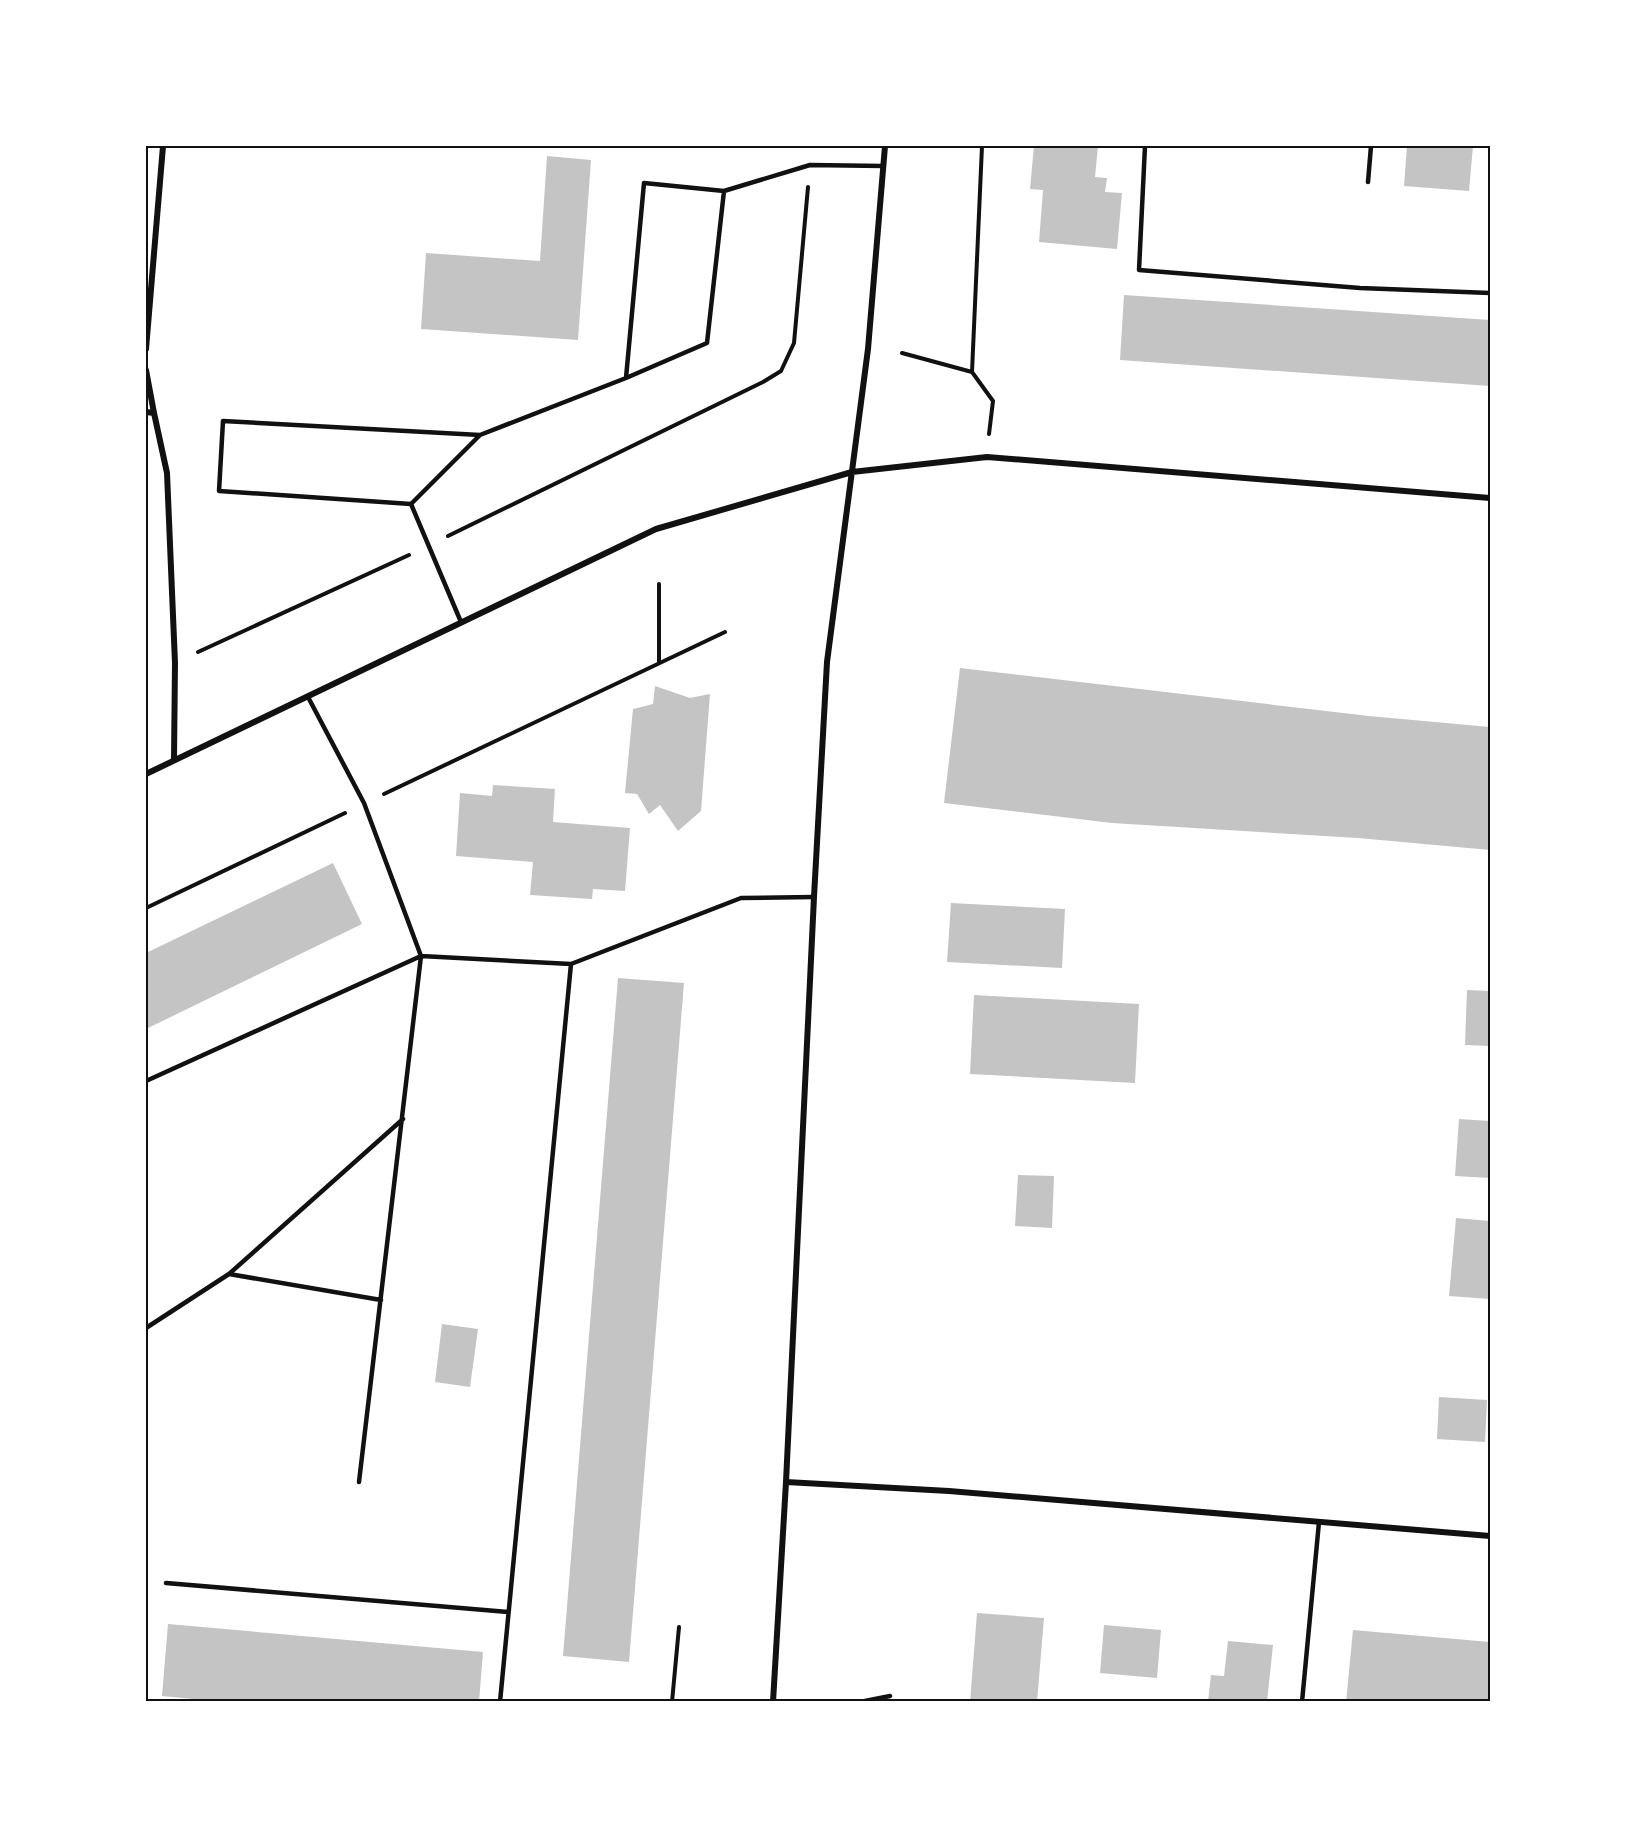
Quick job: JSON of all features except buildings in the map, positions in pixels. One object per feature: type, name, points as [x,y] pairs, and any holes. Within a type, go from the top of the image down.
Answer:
[{"type":"street","points":[[146,349],[163,146]]},
{"type":"street","points":[[773,1701],[827,662],[868,350],[885,146]]},
{"type":"street","points":[[146,370],[167,473],[175,663],[174,759]]},
{"type":"street","points":[[146,412],[154,413]]},
{"type":"street","points":[[146,774],[656,530],[852,472],[987,457],[1491,498]]},
{"type":"street","points":[[786,1482],[949,1491],[1491,1536]]},
{"type":"lane","points":[[1145,146],[1139,270],[1360,288],[1491,293]]},
{"type":"lane","points":[[1368,182],[1371,146]]},
{"type":"lane","points":[[626,378],[644,183],[724,191],[810,165],[883,166]]},
{"type":"lane","points":[[480,435],[223,421],[219,491],[411,504],[480,435],[626,378],[707,343],[724,191]]},
{"type":"lane","points":[[411,504],[461,622]]},
{"type":"lane","points":[[308,697],[364,804],[422,956],[359,1482]]},
{"type":"lane","points":[[146,1081],[422,956],[571,964],[741,898],[814,897]]},
{"type":"lane","points":[[500,1701],[571,964]]},
{"type":"lane","points":[[146,1328],[229,1274],[404,1119]]},
{"type":"lane","points":[[229,1274],[381,1300]]},
{"type":"lane","points":[[1302,1701],[1319,1522]]},
{"type":"lane","points":[[166,1583],[508,1612]]},
{"type":"lane","points":[[860,1701],[891,1696]]},
{"type":"path","points":[[982,146],[972,372],[993,401],[989,434]]},
{"type":"path","points":[[175,663],[429,546],[763,382],[781,371],[794,343],[810,165]]},
{"type":"path","points":[[902,353],[972,372]]},
{"type":"path","points":[[659,584],[659,663]]},
{"type":"path","points":[[146,908],[725,632]]},
{"type":"path","points":[[672,1701],[679,1627]]}]
